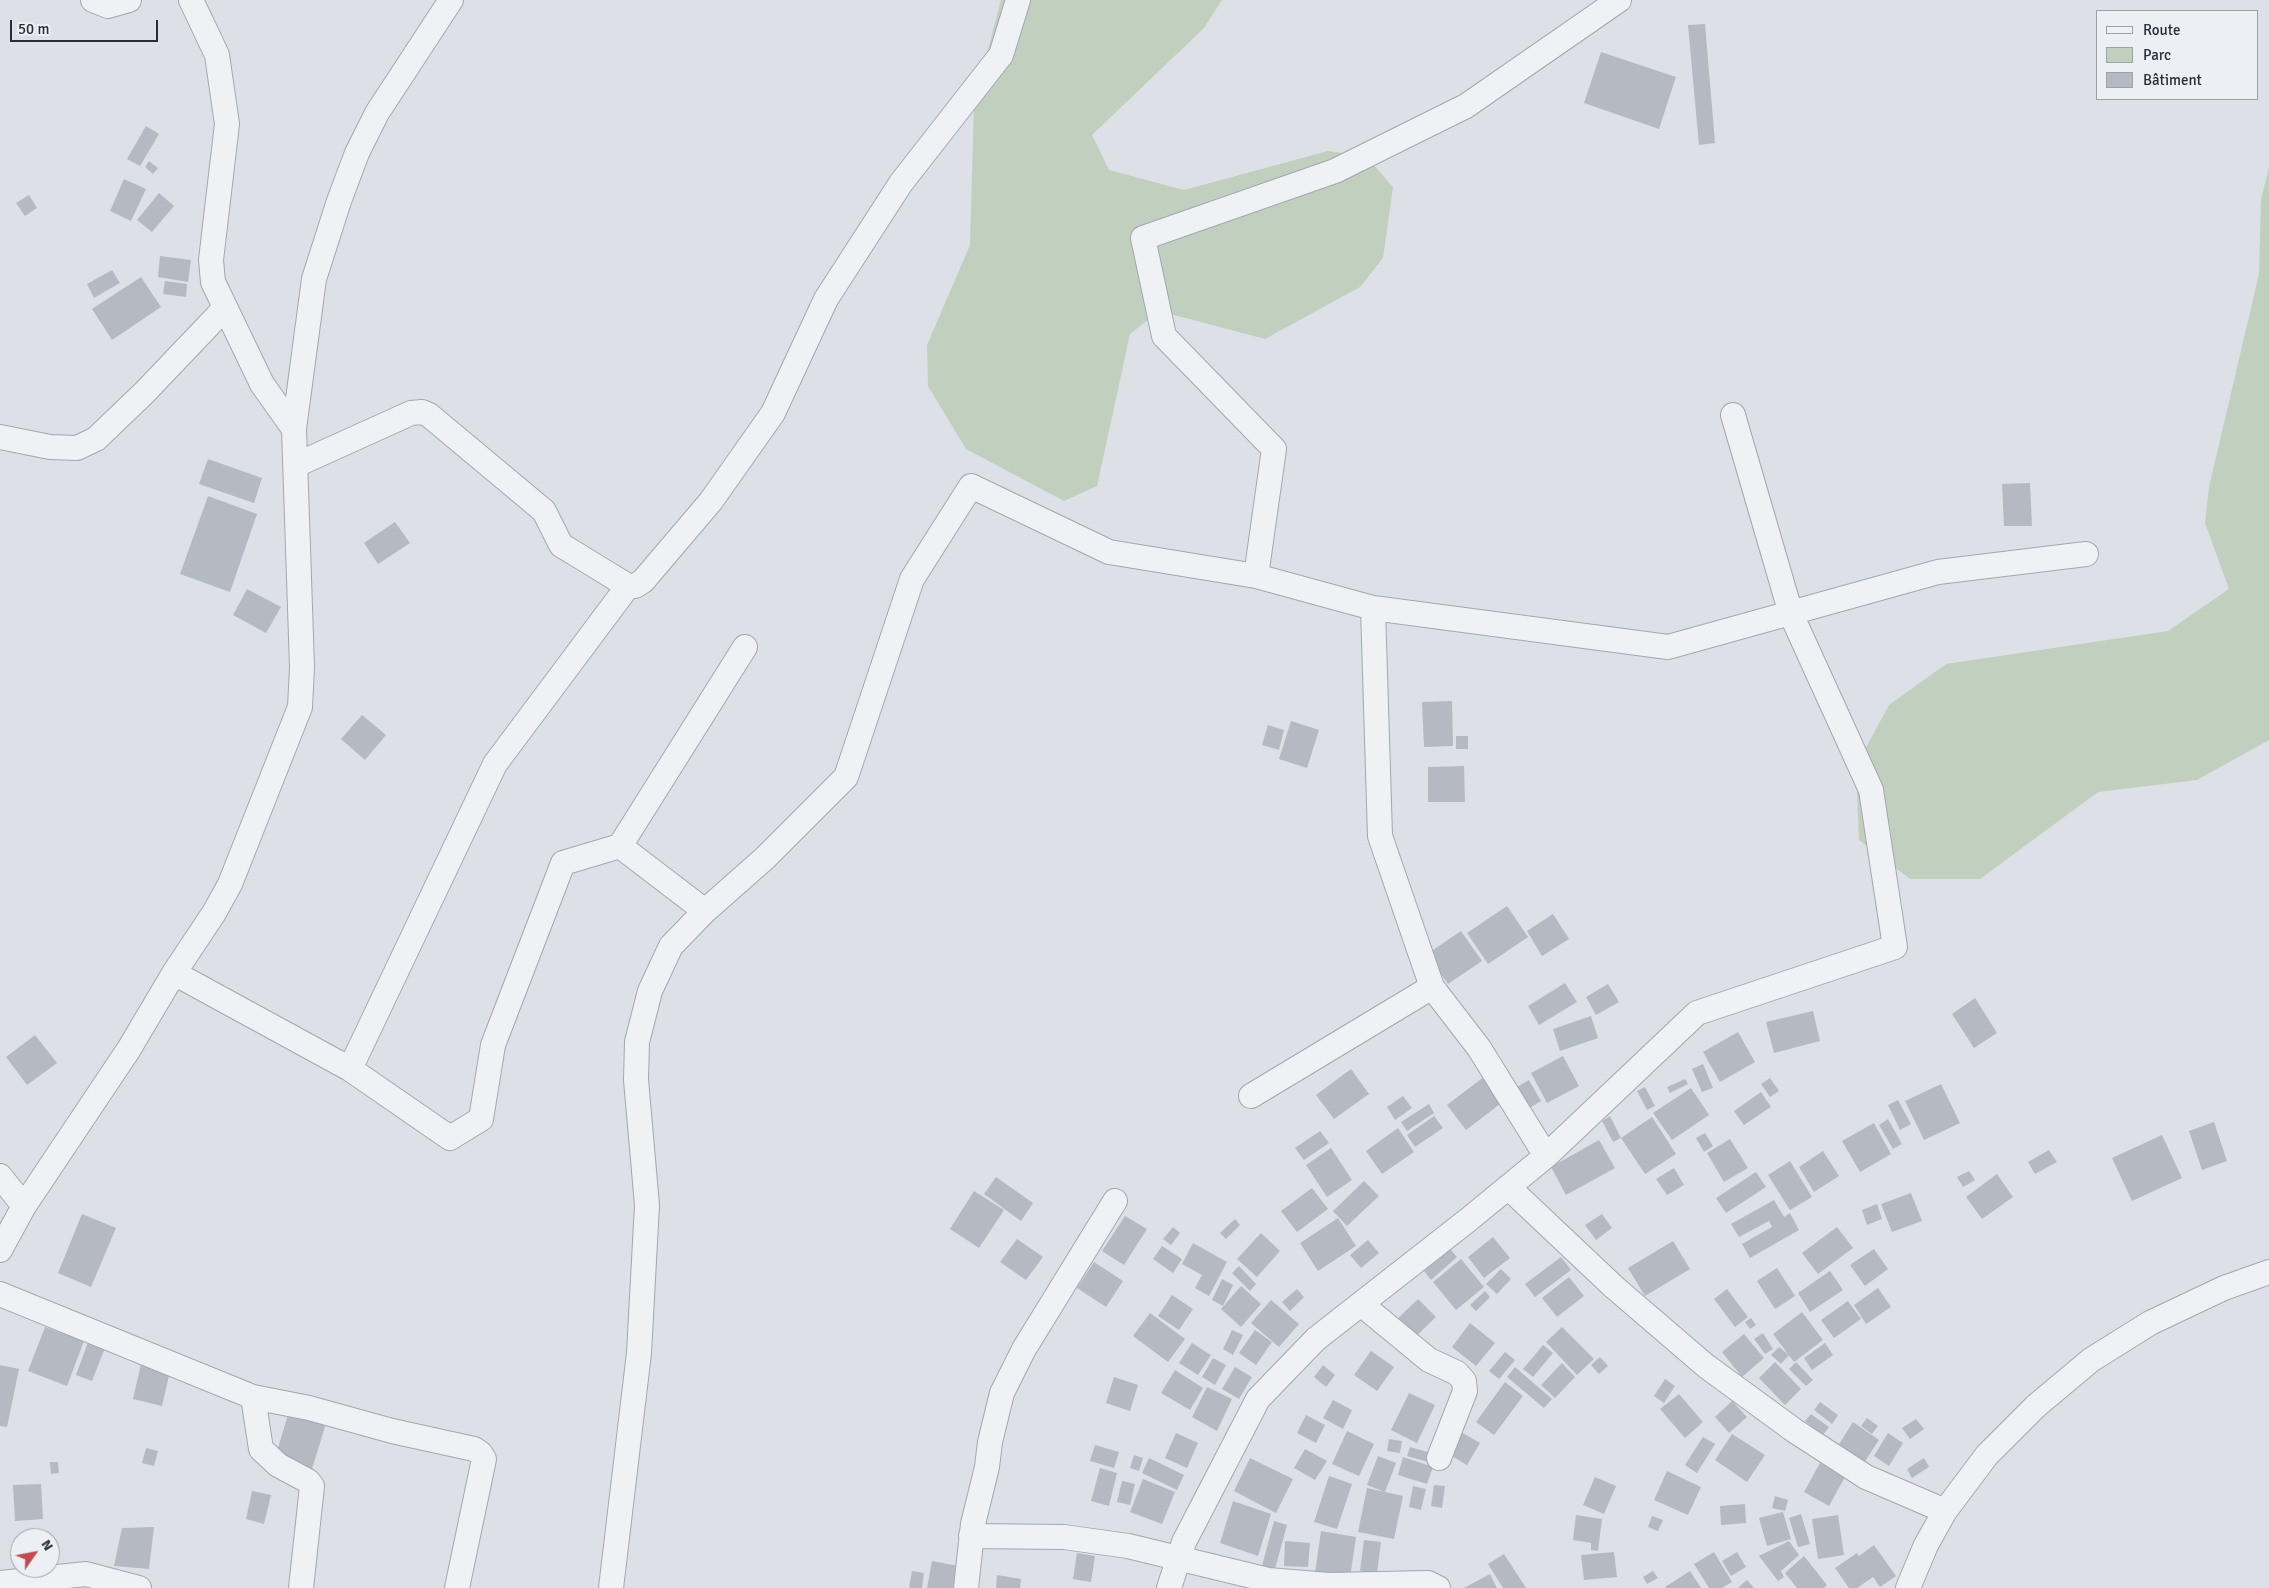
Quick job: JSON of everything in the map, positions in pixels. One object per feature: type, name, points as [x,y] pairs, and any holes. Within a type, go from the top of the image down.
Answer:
[{"type":"street","points":[[93,0],[108,6],[129,0]]},
{"type":"street","points":[[191,0],[216,55],[227,124],[211,260],[213,282],[262,384],[294,429]]},
{"type":"street","points":[[0,1250],[24,1206],[129,1049],[174,973],[214,913],[230,884],[300,707],[302,667],[294,429],[314,279],[339,201],[357,153],[377,113],[452,0]]},
{"type":"street","points":[[296,465],[411,413],[422,412],[544,511],[560,545],[628,586],[636,586],[644,581],[711,500],[773,413],[826,299],[901,183],[1001,55],[1018,0]]},
{"type":"street","points":[[1256,576],[1274,449],[1164,336],[1142,238],[1335,171],[1466,106],[1619,0]]},
{"type":"street","points":[[0,437],[50,447],[77,448],[96,439],[145,392],[225,308]]},
{"type":"street","points":[[1169,1588],[1178,1557],[1258,1399],[1316,1339],[1546,1156],[1697,1012],[1895,947],[1871,790],[1791,614],[1733,415]]},
{"type":"street","points":[[611,1588],[639,1353],[647,1205],[636,1080],[637,1042],[650,991],[671,946],[705,911],[765,858],[846,777],[912,579],[971,486],[1109,552],[1256,576],[1372,608],[1668,647],[1938,572],[2086,554]]},
{"type":"street","points":[[350,1069],[495,764],[628,586]]},
{"type":"street","points":[[1372,608],[1380,836],[1432,987],[1479,1048],[1546,1156]]},
{"type":"street","points":[[174,973],[350,1069],[450,1138],[481,1118],[493,1045],[563,863],[620,846],[745,646]]},
{"type":"street","points":[[620,846],[705,911]]},
{"type":"street","points":[[1250,1096],[1432,987]]},
{"type":"street","points":[[0,1176],[24,1206]]},
{"type":"street","points":[[1508,1187],[1614,1287],[1706,1366],[1795,1431],[1866,1478],[1945,1511]]},
{"type":"street","points":[[966,1588],[971,1536],[1002,1393],[1024,1349],[1115,1201]]},
{"type":"street","points":[[1908,1588],[1926,1546],[1945,1511],[1987,1455],[2036,1406],[2090,1360],[2158,1319],[2224,1288],[2269,1272]]},
{"type":"street","points":[[0,1294],[254,1397],[309,1408],[392,1431],[474,1449],[484,1459],[457,1588]]},
{"type":"street","points":[[1361,1304],[1429,1360],[1456,1373],[1464,1381],[1465,1391],[1439,1458]]},
{"type":"street","points":[[254,1397],[261,1449],[278,1465],[308,1481],[312,1486],[302,1588]]},
{"type":"street","points":[[971,1536],[1064,1536],[1128,1546],[1268,1580],[1328,1584],[1428,1583],[1438,1588]]},
{"type":"street","points":[[0,1584],[86,1574],[139,1588]]},
{"type":"green space","points":[[1001,0],[1222,0],[1204,28],[1092,135],[1109,170],[1184,190],[1328,151],[1366,156],[1393,187],[1383,258],[1360,287],[1265,339],[1159,311],[1130,334],[1097,486],[1064,501],[966,449],[928,386],[927,345],[970,245],[974,103]]},
{"type":"green space","points":[[2269,168],[2269,740],[2197,780],[2098,792],[1980,879],[1910,879],[1859,840],[1856,766],[1889,705],[1946,664],[2168,631],[2229,589],[2205,523],[2209,487],[2259,274],[2261,199]]},
{"type":"building","points":[[1705,24],[1715,143],[1699,145],[1688,25]]},
{"type":"building","points":[[1601,52],[1676,77],[1659,129],[1584,103]]},
{"type":"building","points":[[146,126],[159,134],[140,166],[127,159]]},
{"type":"building","points":[[149,161],[158,168],[153,174],[145,167]]},
{"type":"building","points":[[124,179],[146,189],[131,221],[110,211]]},
{"type":"building","points":[[159,193],[174,206],[152,232],[137,220]]},
{"type":"building","points":[[29,195],[37,208],[25,216],[16,203]]},
{"type":"building","points":[[160,256],[191,260],[188,282],[158,277]]},
{"type":"building","points":[[112,270],[120,283],[94,298],[87,284]]},
{"type":"building","points":[[141,277],[161,307],[112,340],[92,309]]},
{"type":"building","points":[[165,281],[187,284],[186,297],[163,294]]},
{"type":"building","points":[[208,459],[262,478],[254,503],[199,484]]},
{"type":"building","points":[[2030,483],[2032,526],[2004,526],[2002,484]]},
{"type":"building","points":[[208,496],[257,514],[230,592],[180,574]]},
{"type":"building","points":[[395,522],[410,543],[378,564],[364,543]]},
{"type":"building","points":[[247,589],[281,607],[266,633],[233,615]]},
{"type":"building","points":[[1452,701],[1453,746],[1424,747],[1422,702]]},
{"type":"building","points":[[362,715],[386,735],[365,760],[341,739]]},
{"type":"building","points":[[1291,721],[1319,730],[1307,768],[1279,759]]},
{"type":"building","points":[[1268,725],[1284,730],[1279,750],[1262,745]]},
{"type":"building","points":[[1456,736],[1468,736],[1468,749],[1456,749]]},
{"type":"building","points":[[1464,766],[1465,802],[1428,802],[1428,767]]},
{"type":"building","points":[[1507,906],[1528,937],[1488,964],[1467,933]]},
{"type":"building","points":[[1553,914],[1569,939],[1542,956],[1527,931]]},
{"type":"building","points":[[1461,931],[1482,961],[1448,984],[1427,954]]},
{"type":"building","points":[[1565,983],[1577,1002],[1539,1025],[1528,1006]]},
{"type":"building","points":[[1608,984],[1619,1002],[1596,1015],[1586,997]]},
{"type":"building","points":[[1975,998],[1997,1033],[1974,1048],[1952,1014]]},
{"type":"building","points":[[1813,1011],[1820,1041],[1774,1053],[1766,1022]]},
{"type":"building","points":[[1591,1016],[1598,1038],[1560,1051],[1553,1029]]},
{"type":"building","points":[[1738,1032],[1755,1062],[1720,1082],[1703,1052]]},
{"type":"building","points":[[35,1035],[57,1063],[27,1085],[6,1057]]},
{"type":"building","points":[[1563,1056],[1579,1086],[1547,1103],[1531,1073]]},
{"type":"building","points":[[1703,1064],[1713,1088],[1702,1092],[1692,1069]]},
{"type":"building","points":[[1351,1069],[1369,1094],[1334,1119],[1316,1095]]},
{"type":"building","points":[[1485,1076],[1504,1101],[1466,1130],[1447,1105]]},
{"type":"building","points":[[1770,1078],[1779,1091],[1770,1097],[1761,1084]]},
{"type":"building","points":[[1685,1079],[1688,1084],[1670,1093],[1667,1087]]},
{"type":"building","points":[[1529,1080],[1541,1101],[1528,1109],[1517,1087]]},
{"type":"building","points":[[1941,1084],[1960,1123],[1924,1140],[1905,1101]]},
{"type":"building","points":[[1645,1087],[1655,1106],[1647,1110],[1637,1091]]},
{"type":"building","points":[[1691,1088],[1709,1115],[1672,1140],[1653,1113]]},
{"type":"building","points":[[1761,1092],[1771,1107],[1744,1125],[1734,1111]]},
{"type":"building","points":[[1403,1096],[1412,1108],[1395,1120],[1387,1107]]},
{"type":"building","points":[[1898,1100],[1911,1124],[1900,1130],[1888,1105]]},
{"type":"building","points":[[1429,1104],[1434,1113],[1407,1131],[1401,1122]]},
{"type":"building","points":[[1434,1116],[1443,1128],[1415,1147],[1407,1135]]},
{"type":"building","points":[[1610,1116],[1621,1138],[1613,1142],[1602,1121]]},
{"type":"building","points":[[1652,1117],[1676,1154],[1645,1174],[1621,1138]]},
{"type":"building","points":[[1888,1119],[1902,1144],[1893,1149],[1879,1125]]},
{"type":"building","points":[[2214,1122],[2227,1161],[2202,1170],[2189,1131]]},
{"type":"building","points":[[1874,1123],[1891,1154],[1860,1172],[1842,1141]]},
{"type":"building","points":[[1398,1128],[1414,1152],[1382,1174],[1366,1151]]},
{"type":"building","points":[[1320,1131],[1329,1143],[1304,1160],[1295,1148]]},
{"type":"building","points":[[1705,1133],[1713,1146],[1704,1152],[1696,1138]]},
{"type":"building","points":[[2162,1135],[2182,1178],[2132,1201],[2112,1158]]},
{"type":"building","points":[[1730,1139],[1748,1168],[1724,1182],[1707,1153]]},
{"type":"building","points":[[1599,1140],[1615,1168],[1566,1195],[1551,1167]]},
{"type":"building","points":[[1331,1148],[1352,1180],[1327,1197],[1306,1165]]},
{"type":"building","points":[[2049,1150],[2057,1162],[2035,1174],[2028,1162]]},
{"type":"building","points":[[1823,1151],[1839,1176],[1814,1192],[1799,1167]]},
{"type":"building","points":[[1790,1161],[1812,1197],[1790,1210],[1768,1175]]},
{"type":"building","points":[[1674,1168],[1684,1185],[1667,1195],[1656,1179]]},
{"type":"building","points":[[1969,1171],[1975,1180],[1963,1187],[1957,1177]]},
{"type":"building","points":[[1756,1172],[1766,1187],[1726,1213],[1716,1198]]},
{"type":"building","points":[[1997,1174],[2013,1197],[1982,1219],[1966,1197]]},
{"type":"building","points":[[996,1177],[1033,1203],[1021,1221],[984,1194]]},
{"type":"building","points":[[1364,1181],[1379,1196],[1347,1226],[1333,1211]]},
{"type":"building","points":[[1312,1188],[1328,1209],[1297,1232],[1281,1211]]},
{"type":"building","points":[[974,1191],[1004,1210],[979,1248],[950,1229]]},
{"type":"building","points":[[1911,1193],[1922,1221],[1892,1232],[1881,1204]]},
{"type":"building","points":[[1774,1200],[1784,1217],[1790,1213],[1799,1230],[1750,1258],[1742,1244],[1772,1227],[1769,1221],[1739,1237],[1731,1224]]},
{"type":"building","points":[[1877,1204],[1882,1219],[1867,1225],[1862,1210]]},
{"type":"building","points":[[82,1214],[116,1228],[91,1287],[58,1273]]},
{"type":"building","points":[[1602,1214],[1612,1228],[1596,1240],[1585,1225]]},
{"type":"building","points":[[1125,1216],[1147,1229],[1124,1265],[1102,1251]]},
{"type":"building","points":[[1338,1218],[1356,1246],[1318,1271],[1300,1243]]},
{"type":"building","points":[[1235,1219],[1240,1225],[1226,1239],[1220,1233]]},
{"type":"building","points":[[1173,1227],[1180,1233],[1171,1245],[1163,1239]]},
{"type":"building","points":[[1837,1227],[1853,1248],[1818,1274],[1802,1253]]},
{"type":"building","points":[[1261,1233],[1280,1251],[1257,1277],[1237,1259]]},
{"type":"building","points":[[1493,1237],[1510,1258],[1484,1278],[1468,1257]]},
{"type":"building","points":[[1017,1239],[1043,1257],[1026,1280],[1000,1262]]},
{"type":"building","points":[[1368,1240],[1379,1253],[1361,1268],[1350,1255]]},
{"type":"building","points":[[1673,1241],[1690,1269],[1645,1296],[1628,1268]]},
{"type":"building","points":[[1193,1243],[1227,1262],[1209,1296],[1195,1288],[1202,1275],[1182,1264]]},
{"type":"building","points":[[1162,1246],[1182,1259],[1173,1273],[1153,1259]]},
{"type":"building","points":[[1450,1249],[1457,1257],[1431,1280],[1424,1271]]},
{"type":"building","points":[[1874,1249],[1888,1269],[1865,1286],[1850,1265]]},
{"type":"building","points":[[1561,1257],[1571,1270],[1535,1297],[1525,1284]]},
{"type":"building","points":[[1461,1259],[1484,1287],[1456,1310],[1433,1282]]},
{"type":"building","points":[[1094,1262],[1123,1281],[1106,1307],[1077,1288]]},
{"type":"building","points":[[1239,1266],[1256,1284],[1250,1291],[1232,1273]]},
{"type":"building","points":[[1777,1268],[1795,1296],[1775,1309],[1757,1281]]},
{"type":"building","points":[[1501,1269],[1511,1279],[1497,1294],[1486,1284]]},
{"type":"building","points":[[1830,1271],[1843,1290],[1810,1312],[1798,1293]]},
{"type":"building","points":[[1569,1277],[1584,1296],[1557,1317],[1542,1298]]},
{"type":"building","points":[[1222,1279],[1233,1285],[1223,1306],[1212,1300]]},
{"type":"building","points":[[1241,1286],[1261,1304],[1241,1327],[1221,1309]]},
{"type":"building","points":[[1878,1288],[1891,1307],[1866,1324],[1854,1305]]},
{"type":"building","points":[[1297,1289],[1304,1297],[1290,1311],[1282,1302]]},
{"type":"building","points":[[1727,1289],[1748,1317],[1735,1327],[1714,1299]]},
{"type":"building","points":[[1485,1291],[1490,1297],[1476,1311],[1470,1305]]},
{"type":"building","points":[[1172,1295],[1193,1309],[1179,1330],[1158,1316]]},
{"type":"building","points":[[1418,1299],[1436,1317],[1411,1341],[1394,1322]]},
{"type":"building","points":[[1271,1300],[1299,1324],[1279,1347],[1251,1323]]},
{"type":"building","points":[[1848,1301],[1861,1319],[1834,1338],[1821,1320]]},
{"type":"building","points":[[1802,1312],[1823,1340],[1794,1362],[1773,1334]]},
{"type":"building","points":[[1150,1313],[1185,1339],[1168,1362],[1133,1336]]},
{"type":"building","points":[[1751,1318],[1756,1325],[1750,1329],[1745,1322]]},
{"type":"building","points":[[1470,1323],[1495,1343],[1476,1366],[1452,1347]]},
{"type":"building","points":[[45,1327],[84,1341],[67,1386],[28,1371]]},
{"type":"building","points":[[1562,1327],[1594,1359],[1577,1375],[1546,1342]]},
{"type":"building","points":[[1232,1330],[1243,1335],[1233,1355],[1223,1349]]},
{"type":"building","points":[[1255,1330],[1272,1342],[1256,1365],[1239,1353]]},
{"type":"building","points":[[1763,1333],[1773,1349],[1765,1354],[1754,1339]]},
{"type":"building","points":[[1744,1334],[1764,1358],[1742,1377],[1722,1352]]},
{"type":"building","points":[[88,1342],[105,1348],[92,1381],[76,1375]]},
{"type":"building","points":[[1192,1343],[1211,1355],[1198,1375],[1179,1363]]},
{"type":"building","points":[[1825,1343],[1833,1355],[1812,1370],[1804,1358]]},
{"type":"building","points":[[1543,1345],[1553,1353],[1533,1377],[1523,1369]]},
{"type":"building","points":[[1779,1347],[1789,1355],[1781,1364],[1771,1355]]},
{"type":"building","points":[[1371,1351],[1394,1367],[1377,1391],[1354,1375]]},
{"type":"building","points":[[1505,1352],[1515,1360],[1499,1379],[1489,1371]]},
{"type":"building","points":[[1600,1357],[1608,1366],[1599,1374],[1591,1365]]},
{"type":"building","points":[[1213,1358],[1226,1365],[1215,1385],[1202,1377]]},
{"type":"building","points":[[1775,1362],[1801,1389],[1785,1405],[1759,1378]]},
{"type":"building","points":[[1796,1362],[1813,1380],[1806,1386],[1789,1369]]},
{"type":"building","points":[[1562,1363],[1575,1377],[1555,1398],[1541,1385]]},
{"type":"building","points":[[141,1364],[170,1371],[162,1406],[133,1399]]},
{"type":"building","points":[[0,1365],[19,1369],[7,1427],[0,1426]]},
{"type":"building","points":[[1323,1365],[1335,1375],[1326,1387],[1314,1377]]},
{"type":"building","points":[[1235,1367],[1252,1377],[1239,1399],[1222,1389]]},
{"type":"building","points":[[1515,1367],[1552,1399],[1544,1408],[1507,1377]]},
{"type":"building","points":[[1175,1370],[1203,1388],[1190,1410],[1161,1393]]},
{"type":"building","points":[[1114,1377],[1138,1385],[1130,1411],[1106,1403]]},
{"type":"building","points":[[1665,1379],[1675,1386],[1664,1403],[1654,1396]]},
{"type":"building","points":[[1505,1382],[1523,1396],[1494,1435],[1476,1422]]},
{"type":"building","points":[[1207,1387],[1232,1399],[1217,1431],[1192,1417]]},
{"type":"building","points":[[1409,1393],[1435,1405],[1417,1443],[1391,1430]]},
{"type":"building","points":[[1679,1394],[1703,1422],[1685,1438],[1660,1409]]},
{"type":"building","points":[[1333,1400],[1352,1410],[1343,1429],[1323,1418]]},
{"type":"building","points":[[1732,1401],[1747,1417],[1729,1433],[1715,1417]]},
{"type":"building","points":[[1820,1402],[1838,1415],[1832,1424],[1814,1410]]},
{"type":"building","points":[[290,1408],[327,1420],[312,1469],[275,1458]]},
{"type":"building","points":[[1811,1414],[1829,1427],[1823,1435],[1805,1421]]},
{"type":"building","points":[[1306,1415],[1325,1425],[1316,1443],[1297,1433]]},
{"type":"building","points":[[1867,1418],[1878,1426],[1872,1434],[1861,1426]]},
{"type":"building","points":[[1916,1419],[1924,1429],[1910,1439],[1902,1428]]},
{"type":"building","points":[[1853,1422],[1879,1440],[1862,1466],[1836,1449]]},
{"type":"building","points":[[1347,1431],[1374,1444],[1359,1476],[1332,1464]]},
{"type":"building","points":[[1176,1433],[1198,1443],[1187,1468],[1165,1458]]},
{"type":"building","points":[[1463,1433],[1480,1443],[1467,1465],[1450,1455]]},
{"type":"building","points":[[1888,1433],[1903,1443],[1889,1466],[1874,1456]]},
{"type":"building","points":[[1732,1434],[1765,1455],[1747,1482],[1715,1460]]},
{"type":"building","points":[[1703,1437],[1715,1444],[1697,1473],[1685,1465]]},
{"type":"building","points":[[1389,1439],[1402,1441],[1400,1453],[1387,1451]]},
{"type":"building","points":[[1095,1445],[1119,1452],[1114,1468],[1090,1461]]},
{"type":"building","points":[[1410,1447],[1431,1453],[1428,1462],[1407,1456]]},
{"type":"building","points":[[146,1448],[158,1451],[154,1466],[142,1463]]},
{"type":"building","points":[[1305,1449],[1327,1461],[1315,1480],[1294,1468]]},
{"type":"building","points":[[1134,1455],[1143,1458],[1139,1471],[1130,1468]]},
{"type":"building","points":[[1378,1456],[1396,1463],[1385,1492],[1367,1485]]},
{"type":"building","points":[[1403,1457],[1433,1467],[1427,1484],[1398,1475]]},
{"type":"building","points":[[1149,1458],[1184,1475],[1177,1490],[1142,1473]]},
{"type":"building","points":[[1250,1458],[1293,1479],[1276,1513],[1234,1491]]},
{"type":"building","points":[[1924,1458],[1929,1467],[1912,1478],[1907,1469]]},
{"type":"building","points":[[50,1462],[58,1462],[59,1473],[51,1474]]},
{"type":"building","points":[[1820,1463],[1845,1477],[1829,1506],[1804,1492]]},
{"type":"building","points":[[1100,1468],[1117,1473],[1109,1506],[1091,1501]]},
{"type":"building","points":[[1667,1471],[1701,1487],[1688,1515],[1654,1500]]},
{"type":"building","points":[[1329,1476],[1352,1484],[1337,1529],[1314,1522]]},
{"type":"building","points":[[1595,1477],[1616,1486],[1604,1514],[1583,1505]]},
{"type":"building","points":[[1143,1479],[1175,1492],[1162,1524],[1130,1512]]},
{"type":"building","points":[[1122,1481],[1135,1484],[1130,1505],[1117,1502]]},
{"type":"building","points":[[41,1484],[43,1519],[15,1521],[13,1485]]},
{"type":"building","points":[[1434,1485],[1445,1486],[1442,1508],[1431,1506]]},
{"type":"building","points":[[1413,1486],[1426,1489],[1421,1510],[1409,1507]]},
{"type":"building","points":[[1367,1488],[1403,1496],[1394,1539],[1358,1532]]},
{"type":"building","points":[[252,1491],[271,1495],[264,1524],[246,1519]]},
{"type":"building","points":[[1775,1496],[1788,1500],[1785,1511],[1772,1508]]},
{"type":"building","points":[[1233,1501],[1271,1514],[1258,1556],[1220,1543]]},
{"type":"building","points":[[1745,1504],[1746,1523],[1721,1525],[1720,1506]]},
{"type":"building","points":[[1783,1512],[1791,1539],[1767,1546],[1759,1518]]},
{"type":"building","points":[[1801,1514],[1810,1544],[1798,1547],[1789,1518]]},
{"type":"building","points":[[1576,1515],[1602,1519],[1598,1551],[1591,1550],[1591,1543],[1573,1540]]},
{"type":"building","points":[[1838,1515],[1844,1555],[1818,1559],[1812,1519]]},
{"type":"building","points":[[1652,1516],[1663,1520],[1658,1531],[1648,1527]]},
{"type":"building","points":[[1274,1521],[1287,1525],[1275,1569],[1262,1566]]},
{"type":"building","points":[[154,1527],[149,1569],[114,1566],[122,1528]]},
{"type":"building","points":[[1321,1531],[1356,1537],[1350,1578],[1315,1573]]},
{"type":"building","points":[[1364,1540],[1381,1542],[1377,1573],[1360,1571]]},
{"type":"building","points":[[1285,1541],[1310,1543],[1308,1567],[1284,1566]]},
{"type":"building","points":[[1789,1541],[1799,1555],[1781,1571],[1784,1577],[1778,1581],[1759,1556]]},
{"type":"building","points":[[1874,1545],[1896,1576],[1880,1587],[1873,1577],[1857,1588],[1849,1588],[1835,1568],[1857,1553],[1859,1556]]},
{"type":"building","points":[[1614,1552],[1617,1577],[1584,1580],[1581,1555]]},
{"type":"building","points":[[1714,1552],[1732,1582],[1722,1588],[1709,1588],[1694,1564]]},
{"type":"building","points":[[1737,1552],[1746,1567],[1731,1576],[1722,1561]]},
{"type":"building","points":[[1077,1553],[1095,1556],[1091,1582],[1073,1579]]},
{"type":"building","points":[[1504,1554],[1526,1588],[1503,1588],[1488,1564]]},
{"type":"building","points":[[1804,1556],[1827,1585],[1824,1588],[1797,1588],[1785,1573]]},
{"type":"building","points":[[932,1561],[963,1567],[959,1588],[927,1588]]},
{"type":"building","points":[[912,1571],[924,1573],[922,1588],[909,1588]]},
{"type":"building","points":[[1653,1571],[1658,1578],[1647,1584],[1643,1577]]},
{"type":"building","points":[[1690,1571],[1701,1588],[1665,1587]]},
{"type":"building","points":[[1490,1574],[1497,1588],[1464,1588]]},
{"type":"building","points":[[997,1575],[1021,1579],[1020,1588],[996,1588]]},
{"type":"building","points":[[1747,1580],[1754,1588],[1738,1588]]}]
